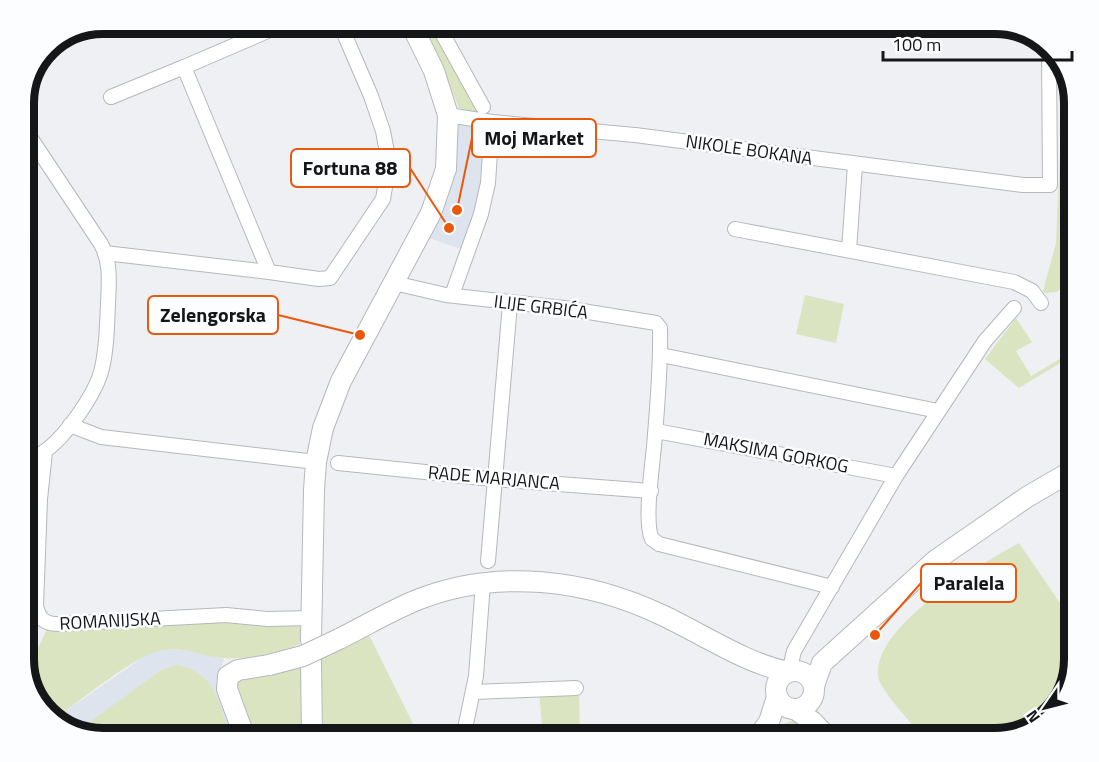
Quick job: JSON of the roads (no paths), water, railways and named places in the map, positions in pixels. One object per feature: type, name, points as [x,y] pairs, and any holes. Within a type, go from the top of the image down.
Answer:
[{"type":"street","points":[[111,97],[261,34]]},
{"type":"street","points":[[105,253],[319,279],[330,278],[383,199],[389,163],[383,131],[344,34]]},
{"type":"street","points":[[311,640],[316,462],[323,428],[341,381],[431,213],[443,181],[448,155],[448,115],[434,71],[416,34]]},
{"type":"street","points":[[443,34],[483,107]]},
{"type":"street","name":"NIKOLE BOKANA","points":[[448,115],[492,122],[635,135],[1023,185],[1050,185],[1049,60]]},
{"type":"street","points":[[184,67],[269,272]]},
{"type":"street","points":[[452,296],[481,214],[488,183],[492,122]]},
{"type":"street","points":[[35,145],[105,253],[109,290],[101,371],[89,396],[70,425],[45,452],[35,456]]},
{"type":"street","points":[[849,250],[855,165]]},
{"type":"street","points":[[735,229],[1014,282],[1032,291],[1041,303]]},
{"type":"street","name":"ILIJE GRBIĆA","points":[[394,283],[452,296],[564,308],[656,323],[660,328],[660,355],[649,525],[652,539],[659,544],[832,587]]},
{"type":"street","points":[[488,561],[510,304]]},
{"type":"street","points":[[791,687],[794,651],[896,476],[985,341],[1014,308]]},
{"type":"street","points":[[660,355],[938,411]]},
{"type":"street","points":[[70,425],[101,437],[316,462]]},
{"type":"street","name":"MAKSIMA GORKOG","points":[[656,431],[896,476]]},
{"type":"street","name":"ROMANIJSKA","points":[[45,452],[40,499],[36,606],[38,614],[45,622],[58,624],[226,615],[268,619],[311,618]]},
{"type":"street","name":"RADE MARJANCA","points":[[338,463],[494,479],[651,491]]},
{"type":"street","points":[[764,728],[791,687],[822,663],[936,560],[1027,497],[1064,475]]},
{"type":"street","points":[[241,728],[227,689],[228,676],[238,670],[303,656],[418,600],[483,583],[510,580],[546,583],[615,595],[661,614],[791,687],[821,728]]},
{"type":"street","points":[[465,728],[474,692],[483,583]]},
{"type":"street","points":[[311,661],[312,728]]},
{"type":"street","points":[[474,692],[576,688]]},
{"type":"place","name":"Moj Market","points":[[457,210]]},
{"type":"place","name":"Fortuna 88","points":[[449,228]]},
{"type":"place","name":"Zelengorska","points":[[360,335]]},
{"type":"place","name":"Paralela","points":[[875,635]]}]
